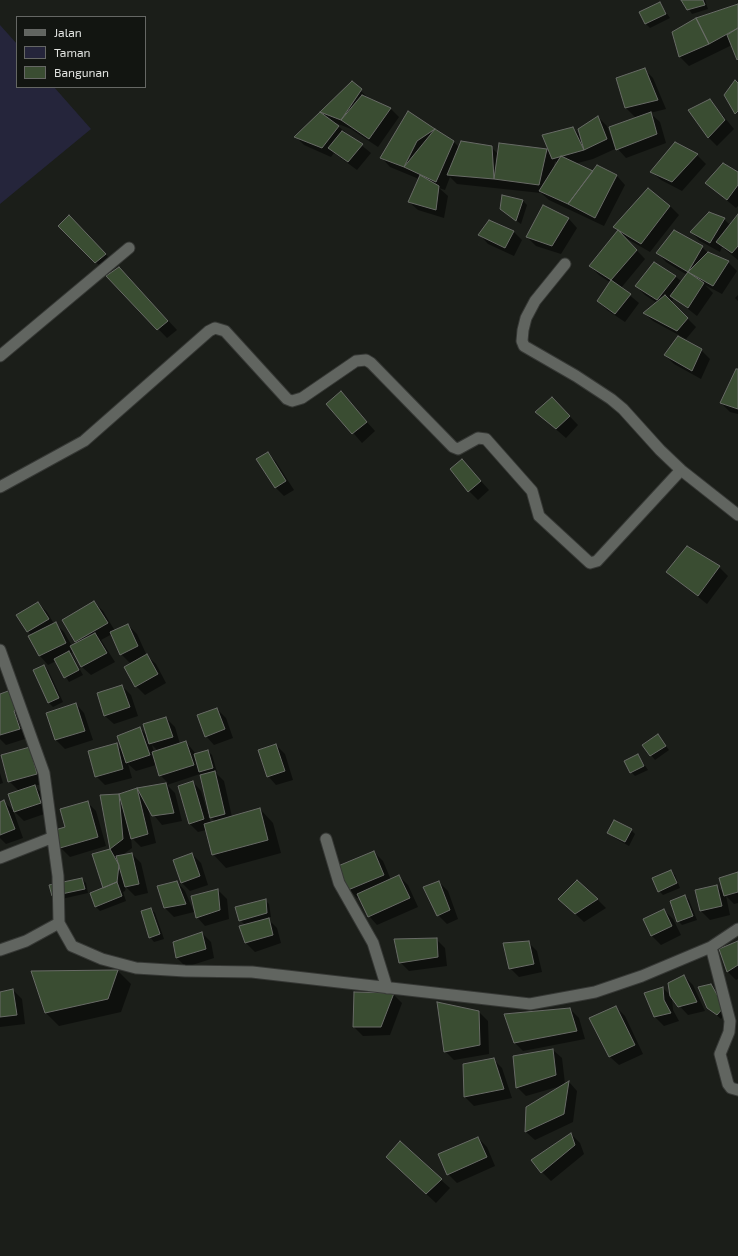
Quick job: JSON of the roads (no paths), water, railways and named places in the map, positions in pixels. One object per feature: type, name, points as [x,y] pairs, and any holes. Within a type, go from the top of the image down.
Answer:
[{"type":"street","points":[[0,356],[129,248]]},
{"type":"street","points":[[565,264],[535,301],[526,318],[522,341],[524,346],[611,398],[681,470],[738,515]]},
{"type":"street","points":[[0,487],[84,441],[209,331],[215,328],[225,331],[287,398],[292,401],[302,398],[356,361],[366,360],[371,362],[453,447],[458,449],[478,438],[486,439],[532,491],[539,516],[590,564],[597,561],[681,470]]},
{"type":"street","points":[[0,650],[44,773],[51,838],[58,876],[59,923],[72,946],[102,958],[136,968],[185,971],[252,972],[530,1004],[595,992],[642,976],[711,947],[738,929]]},
{"type":"street","points":[[0,858],[51,838]]},
{"type":"street","points":[[326,839],[339,883],[373,943],[387,988]]},
{"type":"street","points":[[0,950],[26,941],[59,923]]},
{"type":"street","points":[[711,947],[730,1021],[728,1032],[720,1054],[728,1084],[731,1088],[738,1090]]}]
